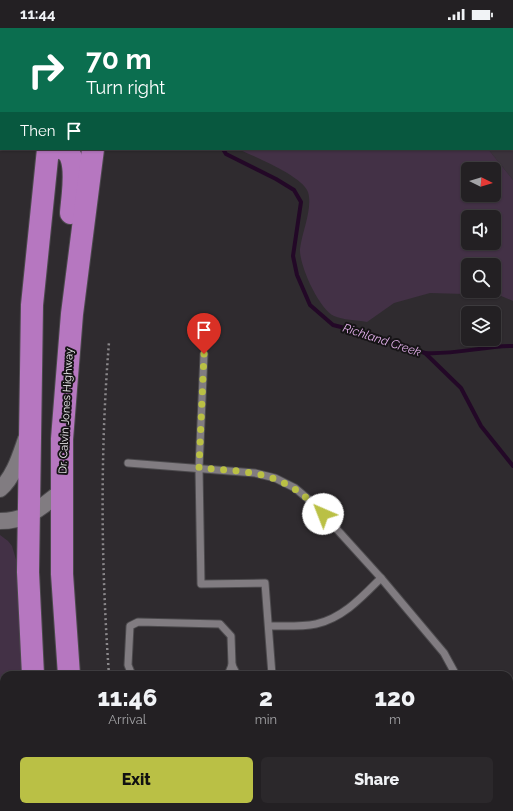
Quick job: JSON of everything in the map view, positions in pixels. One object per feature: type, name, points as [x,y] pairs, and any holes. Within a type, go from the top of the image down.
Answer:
[{"type":"highway","points":[[33,671],[28,572],[32,304],[48,150]]},
{"type":"highway","points":[[64,150],[70,154],[74,172],[71,214],[72,314]]},
{"type":"highway","name":"Dr. Calvin Jones Highway","points":[[69,671],[62,574],[62,439],[72,314],[93,150]]},
{"type":"street","points":[[0,489],[6,484],[16,466],[30,428]]},
{"type":"street","points":[[0,521],[9,521],[29,516],[62,491]]},
{"type":"lane","points":[[204,354],[199,468],[201,584],[265,583],[272,671]]},
{"type":"lane","points":[[128,463],[255,473],[275,478],[295,488],[314,504],[382,578],[444,652],[454,671]]},
{"type":"lane","points":[[269,626],[316,624],[332,618],[349,609],[382,578]]},
{"type":"lane","points":[[130,671],[128,665],[130,626],[138,622],[220,624],[232,636],[232,665],[230,671]]},
{"type":"lane","points":[[232,665],[235,671]]},
{"type":"path","points":[[109,342],[105,396],[102,489],[103,565],[109,671]]},
{"type":"shaded area","points":[[240,150],[489,150],[498,162],[461,162],[461,202],[501,202],[501,165],[513,180],[513,301],[501,296],[501,258],[461,258],[461,294],[430,293],[394,303],[367,322],[334,316],[322,305],[306,275],[300,249],[307,220],[309,205],[308,192],[304,186],[288,173]]},
{"type":"shaded area","points":[[489,150],[513,150],[513,180],[501,165],[501,162],[498,162]]},
{"type":"shaded area","points":[[0,535],[12,546],[18,566],[24,671],[0,671]]},
{"type":"waterway","name":"Richland Creek","points":[[224,150],[226,154],[276,179],[294,190],[301,202],[293,256],[297,275],[310,305],[333,325],[365,333],[425,353],[461,388],[481,426],[513,466]]},
{"type":"waterway","points":[[425,353],[447,353],[491,347],[513,346]]},
{"type":"route","points":[[204,354],[199,468],[255,473],[275,478],[295,488],[314,504],[323,514]]}]
